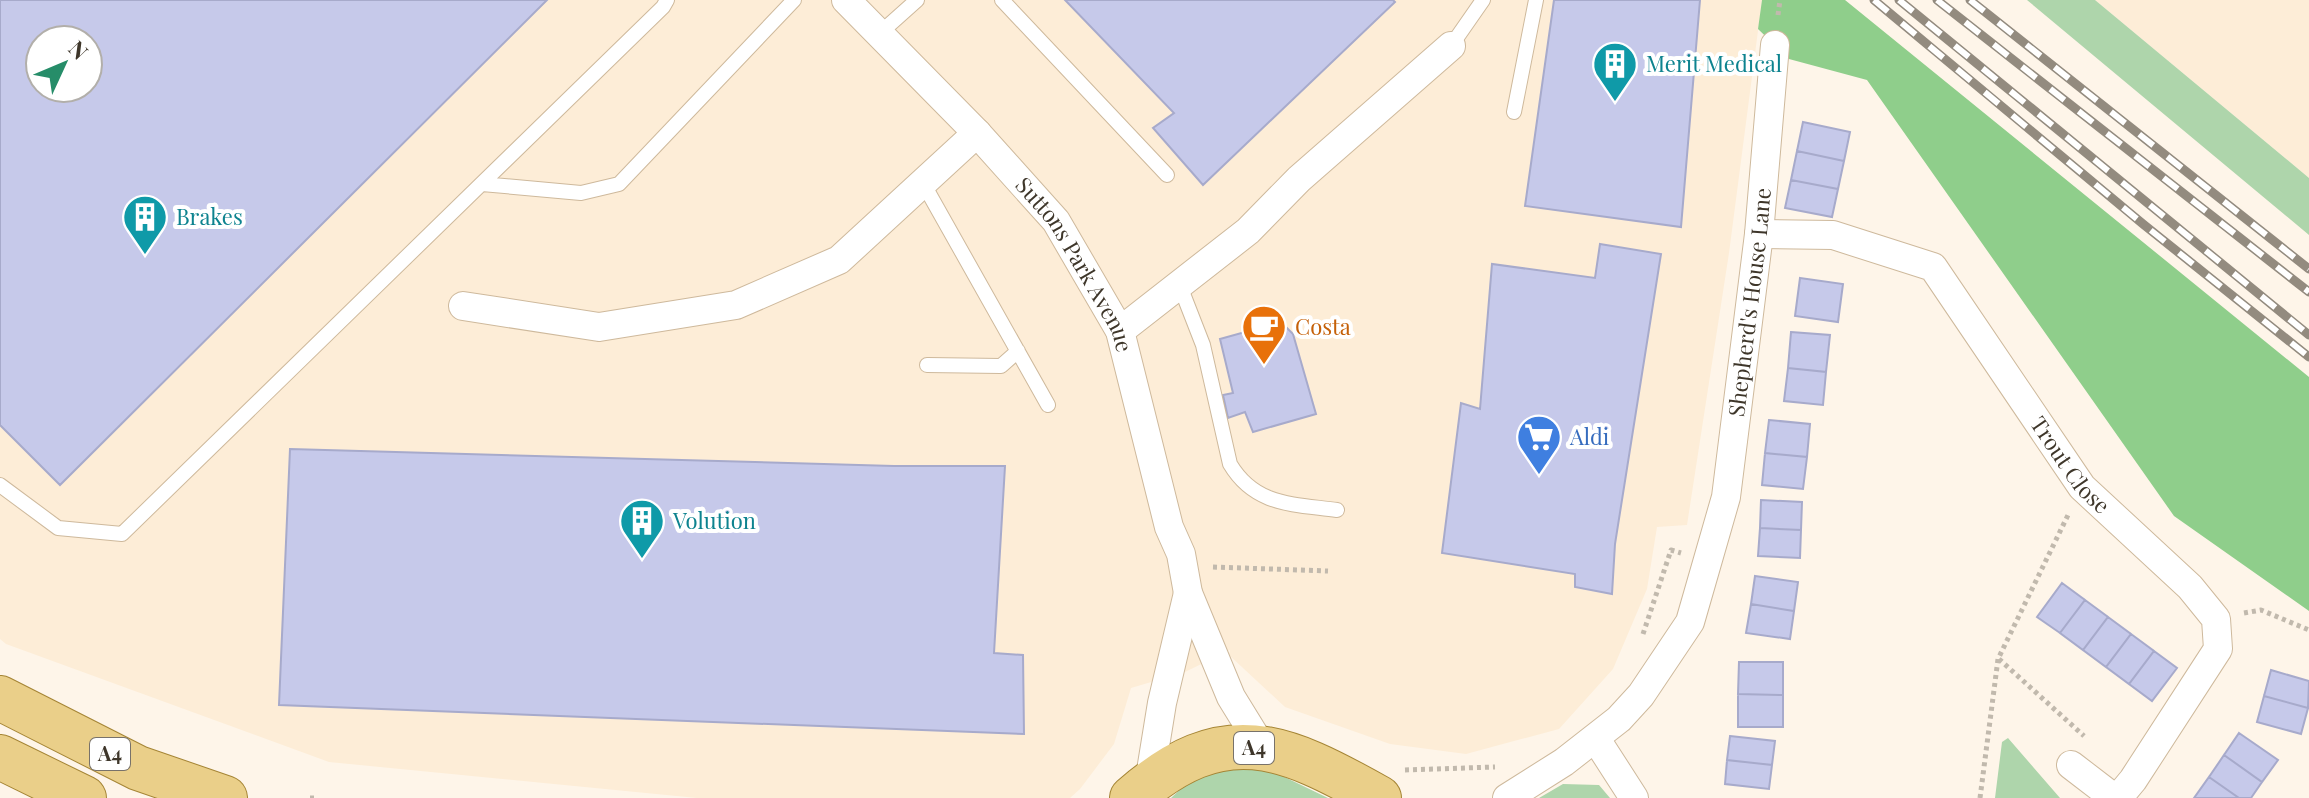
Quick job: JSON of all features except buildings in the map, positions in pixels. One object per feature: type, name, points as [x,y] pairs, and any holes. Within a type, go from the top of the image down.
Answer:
[{"type":"main road","name":"A4","points":[[0,698],[138,768],[225,798]]},
{"type":"main road","name":"A4","points":[[1141,791],[1173,767],[1216,748],[1263,749],[1391,784]]},
{"type":"main road","name":"A4","points":[[0,757],[84,798]]},
{"type":"street","name":"Suttons Park Avenue","points":[[846,0],[977,133],[1056,221],[1120,331],[1169,527],[1181,554],[1188,593],[1231,697],[1263,749]]},
{"type":"street","name":"Shepherd's House Lane","points":[[1504,798],[1596,739],[1641,695],[1690,622],[1726,497],[1759,234],[1775,45]]},
{"type":"street","points":[[1120,331],[1248,231],[1299,179],[1451,46]]},
{"type":"street","points":[[463,306],[599,327],[736,305],[839,260],[977,133]]},
{"type":"street","name":"Trout Close","points":[[1759,234],[1833,235],[1933,267],[2082,487],[2190,587],[2216,619]]},
{"type":"street","name":"Suttons Park Avenue","points":[[1141,791],[1188,593]]},
{"type":"street","points":[[2071,765],[2116,798],[2133,780],[2218,649],[2216,619]]},
{"type":"street","points":[[1596,739],[1634,798]]},
{"type":"lane","points":[[0,485],[58,528],[122,534],[667,0]]},
{"type":"lane","points":[[482,184],[581,193],[619,184],[794,0]]},
{"type":"lane","points":[[879,34],[917,0]]},
{"type":"lane","points":[[1002,0],[1167,175]]},
{"type":"lane","points":[[1451,46],[1483,0]]},
{"type":"lane","points":[[1514,112],[1536,0]]},
{"type":"lane","points":[[923,183],[1048,405]]},
{"type":"lane","points":[[1180,286],[1203,345],[1230,464],[1239,481],[1254,493],[1282,503],[1337,510]]},
{"type":"lane","points":[[927,365],[1001,366],[1018,351]]},
{"type":"path","points":[[1980,798],[1998,659],[2082,487]]},
{"type":"path","points":[[1642,636],[1671,550],[1708,559]]},
{"type":"path","points":[[1181,554],[1206,567],[1328,571]]},
{"type":"path","points":[[2216,619],[2261,610],[2309,630]]},
{"type":"path","points":[[1998,659],[2088,740]]},
{"type":"path","points":[[1391,784],[1460,767],[1491,768],[1502,765]]},
{"type":"shaded area","points":[[0,0],[1762,0],[1729,253],[1687,525],[1657,527],[1647,589],[1613,669],[1559,729],[1466,754],[1390,744],[1285,707],[1229,655],[1230,650],[1185,672],[1131,688],[1114,744],[1070,798],[697,798],[329,762],[6,644],[0,639]]},
{"type":"shaded area","points":[[2095,0],[2309,0],[2309,178]]},
{"type":"green space","points":[[1762,0],[1845,0],[2309,377],[2309,611],[2174,516],[1867,80],[1789,59],[1758,29]]},
{"type":"green space","points":[[2027,0],[2095,0],[2309,178],[2309,235]]},
{"type":"green space","points":[[2008,738],[2060,798],[1995,798],[2002,742]]},
{"type":"green space","points":[[1221,766],[1270,770],[1328,798],[1171,798],[1190,780]]},
{"type":"green space","points":[[1563,784],[1599,785],[1610,798],[1539,798]]},
{"type":"railway","points":[[1874,0],[2143,224],[2309,357]]},
{"type":"railway","points":[[1899,0],[2309,335]]},
{"type":"railway","points":[[1937,0],[2309,292]]},
{"type":"railway","points":[[1970,0],[2309,269]]},
{"type":"place","name":"Merit Medical","points":[[1615,103]]},
{"type":"place","name":"Brakes","points":[[145,256]]},
{"type":"place","name":"Costa","points":[[1264,366]]},
{"type":"place","name":"Aldi","points":[[1539,476]]},
{"type":"place","name":"Volution","points":[[642,560]]}]
